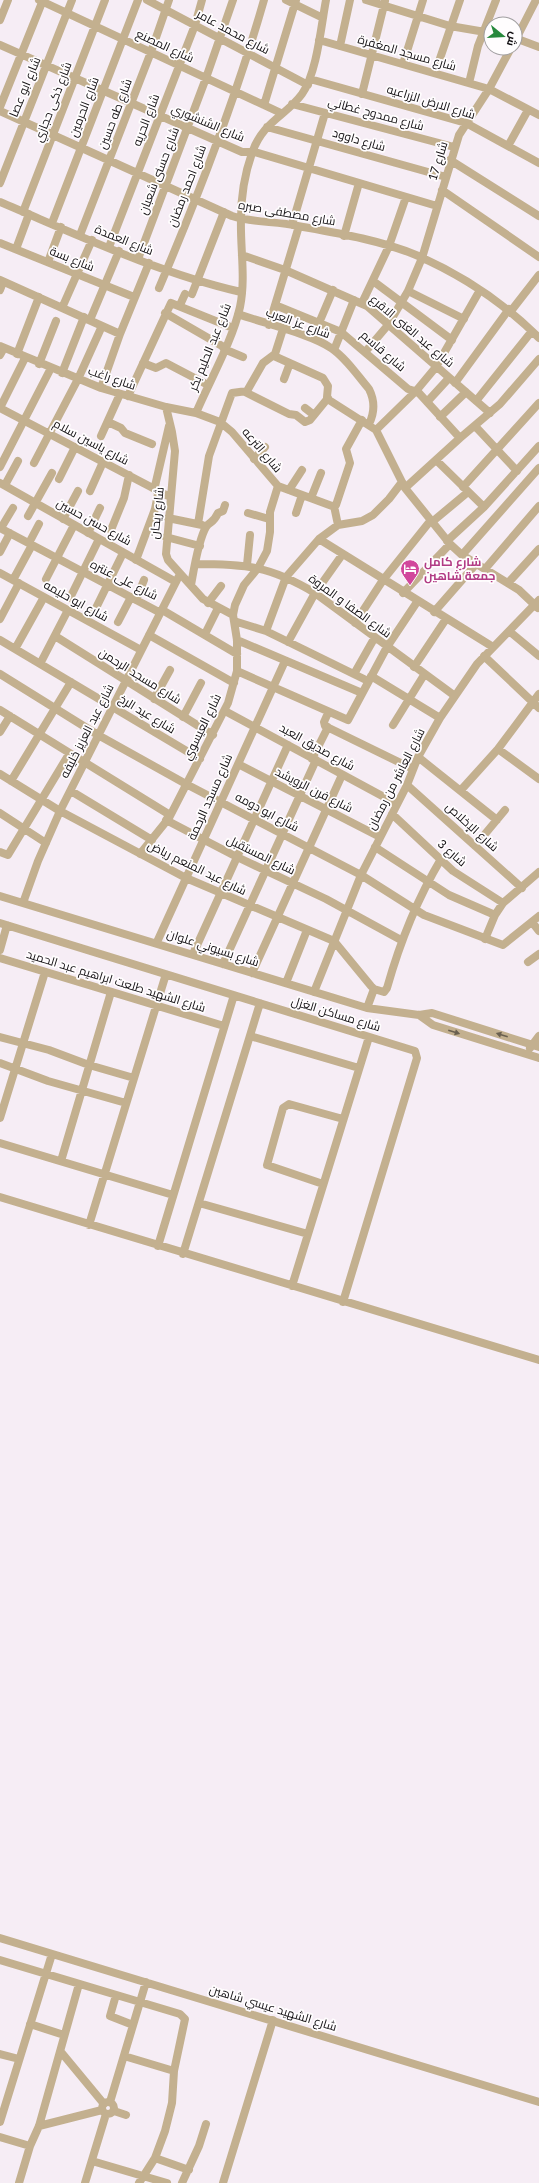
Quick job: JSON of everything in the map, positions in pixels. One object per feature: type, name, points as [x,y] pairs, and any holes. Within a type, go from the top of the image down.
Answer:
[{"type":"street","points":[[0,20],[8,0]]},
{"type":"street","name":"شارع ابو عصا","points":[[0,183],[72,0]]},
{"type":"street","name":"شارع ذكى حجازي","points":[[16,250],[26,213],[53,135],[105,0]]},
{"type":"street","name":"شارع الحرمين","points":[[52,223],[138,0]]},
{"type":"street","name":"شارع محمد عامر","points":[[147,0],[248,54],[309,82]]},
{"type":"street","name":"شارع طه حسين","points":[[80,235],[132,103],[169,0]]},
{"type":"street","name":"شارع الحريه","points":[[110,247],[195,25],[202,0]]},
{"type":"street","name":"شارع حسنى شعبان","points":[[138,259],[188,128],[233,0]]},
{"type":"street","name":"شارع احمد رمضان","points":[[160,288],[196,200],[248,54],[264,0]]},
{"type":"street","points":[[286,0],[295,2],[323,18]]},
{"type":"street","name":"شارع عبد الحليم بكر","points":[[196,413],[238,314],[241,292],[241,218],[246,177],[253,151],[267,127],[292,104],[309,82],[319,40],[326,0]]},
{"type":"street","points":[[340,46],[350,0]]},
{"type":"street","points":[[366,0],[385,3],[416,17],[450,26],[483,32]]},
{"type":"street","points":[[403,64],[416,17],[423,0]]},
{"type":"street","points":[[435,73],[460,0]]},
{"type":"street","points":[[492,16],[496,0]]},
{"type":"street","points":[[523,25],[536,0]]},
{"type":"street","points":[[0,107],[42,1]]},
{"type":"street","name":"شارع المصنع","points":[[42,1],[281,113]]},
{"type":"street","points":[[264,105],[295,2]]},
{"type":"street","points":[[362,94],[385,3]]},
{"type":"street","name":"شارع مسجد المغفرة","points":[[319,40],[489,89],[539,115]]},
{"type":"street","points":[[523,41],[539,46]]},
{"type":"street","points":[[469,83],[483,44]]},
{"type":"street","name":"شارع الشنشوري","points":[[0,45],[242,152],[253,151],[437,206]]},
{"type":"street","name":"شارع 17","points":[[366,352],[388,325],[408,291],[422,258],[454,147],[466,123],[489,89],[507,56]]},
{"type":"street","name":"شارع الارض الزراعيه","points":[[309,82],[362,94],[466,123],[539,163]]},
{"type":"street","name":"شارع ممدوح غطاني","points":[[292,104],[454,147]]},
{"type":"street","points":[[508,146],[528,110]]},
{"type":"street","name":"شارع مصطفى صبره","points":[[0,111],[166,187],[241,218],[296,225],[389,246],[422,258],[480,290],[510,310],[539,338]]},
{"type":"street","points":[[270,325],[285,270],[309,168],[325,113]]},
{"type":"street","name":"شارع داوود","points":[[267,127],[446,177]]},
{"type":"street","points":[[450,160],[539,216]]},
{"type":"street","points":[[344,236],[359,183]]},
{"type":"street","points":[[442,190],[539,257]]},
{"type":"street","points":[[334,350],[341,332],[358,302],[373,281],[389,246],[406,197]]},
{"type":"street","name":"شارع العمدة","points":[[0,202],[138,259],[198,280],[241,292]]},
{"type":"street","points":[[180,305],[198,280],[224,212]]},
{"type":"street","points":[[48,262],[61,227]]},
{"type":"street","points":[[62,308],[92,240]]},
{"type":"street","name":"شارع بسة","points":[[0,243],[134,297]]},
{"type":"street","points":[[62,373],[119,251]]},
{"type":"street","name":"شارع عبد الغنى الاقرع","points":[[242,255],[285,270],[358,302],[388,325],[490,413]]},
{"type":"street","points":[[101,388],[134,297],[149,263]]},
{"type":"street","points":[[427,402],[452,381],[539,275]]},
{"type":"street","points":[[0,290],[2,281],[120,334]]},
{"type":"street","points":[[373,281],[452,340]]},
{"type":"street","points":[[319,323],[333,290]]},
{"type":"street","points":[[376,430],[416,391],[436,367],[480,290]]},
{"type":"street","points":[[408,291],[464,319]]},
{"type":"street","points":[[17,354],[39,297]]},
{"type":"street","points":[[102,436],[108,422],[143,363],[166,309],[172,302],[233,328]]},
{"type":"street","name":"شارع قاسم","points":[[275,305],[341,332],[408,389],[416,391],[460,438]]},
{"type":"street","points":[[166,309],[224,349],[243,357]]},
{"type":"street","name":"شارع عز العرب","points":[[238,314],[319,342],[334,350],[369,389],[372,396],[374,410],[365,422]]},
{"type":"street","points":[[39,364],[56,321]]},
{"type":"street","points":[[34,463],[78,379],[102,326]]},
{"type":"street","points":[[245,392],[263,363],[274,356],[283,329]]},
{"type":"street","points":[[476,401],[532,331]]},
{"type":"street","name":"شارع راغب","points":[[1,350],[17,354],[101,388],[166,407],[196,413],[220,422]]},
{"type":"street","points":[[191,585],[203,525],[209,456],[220,422],[232,393],[245,392],[289,414],[296,415],[305,422],[309,421],[328,398],[328,386],[323,378],[274,356]]},
{"type":"street","points":[[0,408],[25,358]]},
{"type":"street","points":[[266,632],[286,577],[319,539],[338,525],[362,521],[373,515],[404,485],[436,460],[500,404],[539,359]]},
{"type":"street","points":[[143,363],[156,368],[166,363],[208,385]]},
{"type":"street","points":[[284,379],[290,363]]},
{"type":"street","points":[[0,467],[51,368]]},
{"type":"street","points":[[440,417],[466,392]]},
{"type":"street","points":[[328,398],[376,430],[404,485],[448,542],[462,555],[508,583],[538,604]]},
{"type":"street","points":[[355,622],[383,580],[432,521],[465,490],[497,450],[539,403]]},
{"type":"street","name":"شارع ريحان","points":[[166,407],[170,422],[174,451],[166,537],[167,557],[180,574],[208,603],[233,618],[288,642],[354,674],[370,678],[440,718]]},
{"type":"street","name":"شارع ياسين سلام","points":[[0,408],[170,497]]},
{"type":"street","points":[[305,408],[314,415]]},
{"type":"street","points":[[108,422],[121,428],[125,433],[152,444]]},
{"type":"street","points":[[136,560],[155,509],[158,494],[155,484],[170,422]]},
{"type":"street","name":"شارع الترعه","points":[[220,422],[232,432],[278,486],[334,506]]},
{"type":"street","points":[[338,525],[334,506],[350,463],[346,449],[365,422]]},
{"type":"street","points":[[475,426],[517,471]]},
{"type":"street","points":[[403,593],[448,542],[484,507],[539,446]]},
{"type":"street","points":[[59,479],[75,447]]},
{"type":"street","points":[[254,459],[265,447]]},
{"type":"street","points":[[436,460],[484,507]]},
{"type":"street","points":[[2,484],[18,461]]},
{"type":"street","points":[[90,491],[103,462]]},
{"type":"street","points":[[462,555],[539,468]]},
{"type":"street","points":[[289,490],[302,470]]},
{"type":"street","points":[[28,516],[52,473]]},
{"type":"street","points":[[311,498],[321,473]]},
{"type":"street","points":[[111,530],[124,498],[129,476]]},
{"type":"street","name":"شارع حسن حسين","points":[[2,484],[176,582]]},
{"type":"street","name":"شارع العيسوي","points":[[140,854],[168,818],[225,711],[237,671],[237,640],[233,618],[241,590],[263,560],[270,542],[269,519],[278,486]]},
{"type":"street","points":[[63,519],[78,491]]},
{"type":"street","points":[[296,513],[302,495]]},
{"type":"street","points":[[168,518],[203,525],[213,523],[218,513],[223,511],[225,505]]},
{"type":"street","points":[[485,569],[539,506]]},
{"type":"street","points":[[1,528],[13,508]]},
{"type":"street","points":[[88,533],[100,508]]},
{"type":"street","points":[[248,513],[269,519]]},
{"type":"street","points":[[0,618],[39,524]]},
{"type":"street","points":[[46,579],[74,525]]},
{"type":"street","name":"شارع على عنتره","points":[[1,528],[157,611],[161,611],[205,634],[237,654]]},
{"type":"street","points":[[0,552],[10,533]]},
{"type":"street","points":[[247,565],[250,535]]},
{"type":"street","points":[[166,537],[200,546]]},
{"type":"street","points":[[70,598],[99,539]]},
{"type":"street","points":[[319,539],[417,602],[493,647]]},
{"type":"street","points":[[508,583],[539,549]]},
{"type":"street","points":[[94,612],[123,553]]},
{"type":"street","points":[[288,642],[315,593],[342,555]]},
{"type":"street","name":"شارع الصفا و المروة","points":[[195,564],[247,565],[286,577],[315,593],[455,696]]},
{"type":"street","points":[[434,612],[476,564]]},
{"type":"street","name":"شارع ابو حليمه","points":[[0,573],[141,650]]},
{"type":"street","name":"شارع عبد العزيز خليفه","points":[[23,903],[60,811],[180,574]]},
{"type":"street","points":[[118,622],[144,580]]},
{"type":"street","points":[[208,603],[221,586]]},
{"type":"street","points":[[15,649],[44,597]]},
{"type":"street","points":[[237,671],[328,713],[348,720],[387,647],[417,602]]},
{"type":"street","name":"شارع العاشر من رمضان","points":[[314,992],[361,874],[407,785],[418,757],[440,718],[484,656],[538,604]]},
{"type":"street","points":[[205,634],[218,608]]},
{"type":"street","points":[[40,664],[68,610]]},
{"type":"street","points":[[414,667],[446,619]]},
{"type":"street","points":[[509,631],[539,656]]},
{"type":"street","points":[[149,635],[234,683]]},
{"type":"street","name":"شارع مسجد الرحمن","points":[[55,636],[213,735]]},
{"type":"street","points":[[354,674],[374,637]]},
{"type":"street","name":"شارع عيد الرخ","points":[[0,640],[200,759]]},
{"type":"street","points":[[237,640],[362,693]]},
{"type":"street","points":[[484,656],[539,708]]},
{"type":"street","name":"شارع مسجد الرحمة","points":[[157,942],[285,661]]},
{"type":"street","points":[[154,699],[170,670]]},
{"type":"street","name":"شارع ابو دومه","points":[[0,674],[98,735],[186,784],[255,818],[309,848],[361,874],[414,909],[433,919],[501,945],[506,944],[532,922]]},
{"type":"street","points":[[393,725],[424,674]]},
{"type":"street","points":[[11,781],[71,682]]},
{"type":"street","points":[[183,717],[201,683]]},
{"type":"street","points":[[461,790],[498,748],[532,701],[539,694]]},
{"type":"street","name":"شارع المستقبل","points":[[0,710],[203,840],[293,883],[401,940]]},
{"type":"street","name":"شارع صديق العبد","points":[[225,711],[397,804]]},
{"type":"street","points":[[328,713],[324,724],[328,727],[413,769]]},
{"type":"street","points":[[0,732],[10,716]]},
{"type":"street","points":[[223,964],[299,796],[328,727]]},
{"type":"street","points":[[193,954],[288,745]]},
{"type":"street","points":[[498,748],[539,779]]},
{"type":"street","points":[[4,853],[24,828],[69,754]]},
{"type":"street","points":[[418,757],[497,820]]},
{"type":"street","name":"شارع فرن الرويشد","points":[[238,764],[380,837]]},
{"type":"street","name":"شارع عبد المنعم رياض","points":[[0,774],[60,811],[186,878],[249,907],[334,941],[374,989]]},
{"type":"street","points":[[252,973],[342,775]]},
{"type":"street","name":"شارع الإخلاص","points":[[407,785],[522,888]]},
{"type":"street","points":[[70,791],[152,840]]},
{"type":"street","points":[[475,846],[505,810]]},
{"type":"street","points":[[0,812],[46,843]]},
{"type":"street","name":"شارع 3","points":[[392,814],[466,880],[503,903]]},
{"type":"street","points":[[375,847],[427,882],[462,902],[494,915]]},
{"type":"street","points":[[367,1008],[374,989],[384,992],[386,990],[401,940],[414,909],[427,882],[441,859]]},
{"type":"street","points":[[485,939],[494,915],[503,903],[539,872]]},
{"type":"street","name":"شارع بسيوني علوان","points":[[0,896],[157,942],[367,1008],[419,1016],[433,1025],[539,1058]]},
{"type":"street","points":[[539,916],[532,922],[539,931]]},
{"type":"street","points":[[0,950],[4,924]]},
{"type":"street","name":"شارع مساكن الغزل","points":[[4,924],[412,1050],[417,1055],[343,1302]]},
{"type":"street","points":[[286,983],[307,930]]},
{"type":"street","points":[[528,962],[539,954]]},
{"type":"street","name":"شارع الشهيد طلعت ابراهيم عبد الحميد","points":[[0,958],[224,1026]]},
{"type":"street","points":[[0,1118],[45,972]]},
{"type":"street","points":[[89,1225],[166,974]]},
{"type":"street","points":[[61,1161],[111,992]]},
{"type":"street","points":[[158,1246],[234,995]]},
{"type":"street","points":[[183,1254],[260,1003]]},
{"type":"street","name":"شارع بسيوني علوان","points":[[419,1016],[428,1013],[436,1014],[535,1046]]},
{"type":"street","points":[[250,1036],[359,1068]]},
{"type":"street","points":[[527,1054],[535,1046],[539,1036]]},
{"type":"street","points":[[0,1037],[49,1050],[89,1065],[134,1078]]},
{"type":"street","points":[[292,1286],[368,1037]]},
{"type":"street","points":[[0,1063],[48,1081],[126,1103]]},
{"type":"street","points":[[323,1184],[267,1165],[283,1108],[289,1104],[343,1119]]},
{"type":"street","points":[[0,1143],[173,1195]]},
{"type":"street","points":[[0,1197],[183,1254],[539,1360]]},
{"type":"street","points":[[199,1203],[308,1234]]},
{"type":"street","name":"شارع الشهيد عيسي شاهين","points":[[0,1938],[539,2102]]},
{"type":"street","points":[[0,2122],[3,2100],[19,2060],[52,1954]]},
{"type":"street","points":[[0,1960],[180,2014],[185,2019],[185,2025],[174,2071],[172,2103],[155,2158],[141,2180]]},
{"type":"street","points":[[85,2183],[146,1982]]},
{"type":"street","points":[[19,2183],[30,2146],[39,2126],[79,1984]]},
{"type":"street","points":[[116,1995],[110,2016],[133,2025]]},
{"type":"street","points":[[223,2183],[273,2020]]},
{"type":"street","points":[[30,2024],[64,2035]]},
{"type":"street","points":[[61,2052],[107,2108],[126,2115]]},
{"type":"street","points":[[0,2054],[19,2060]]},
{"type":"street","points":[[124,2056],[174,2071]]},
{"type":"street","points":[[39,2126],[107,2108]]},
{"type":"street","points":[[182,2183],[189,2170],[206,2124]]},
{"type":"street","points":[[0,2137],[30,2146]]},
{"type":"street","points":[[155,2158],[189,2170]]},
{"type":"street","points":[[92,2161],[141,2180],[167,2183]]},
{"type":"place","name":"شارع كامل جمعة شاهين","points":[[410,586]]}]
